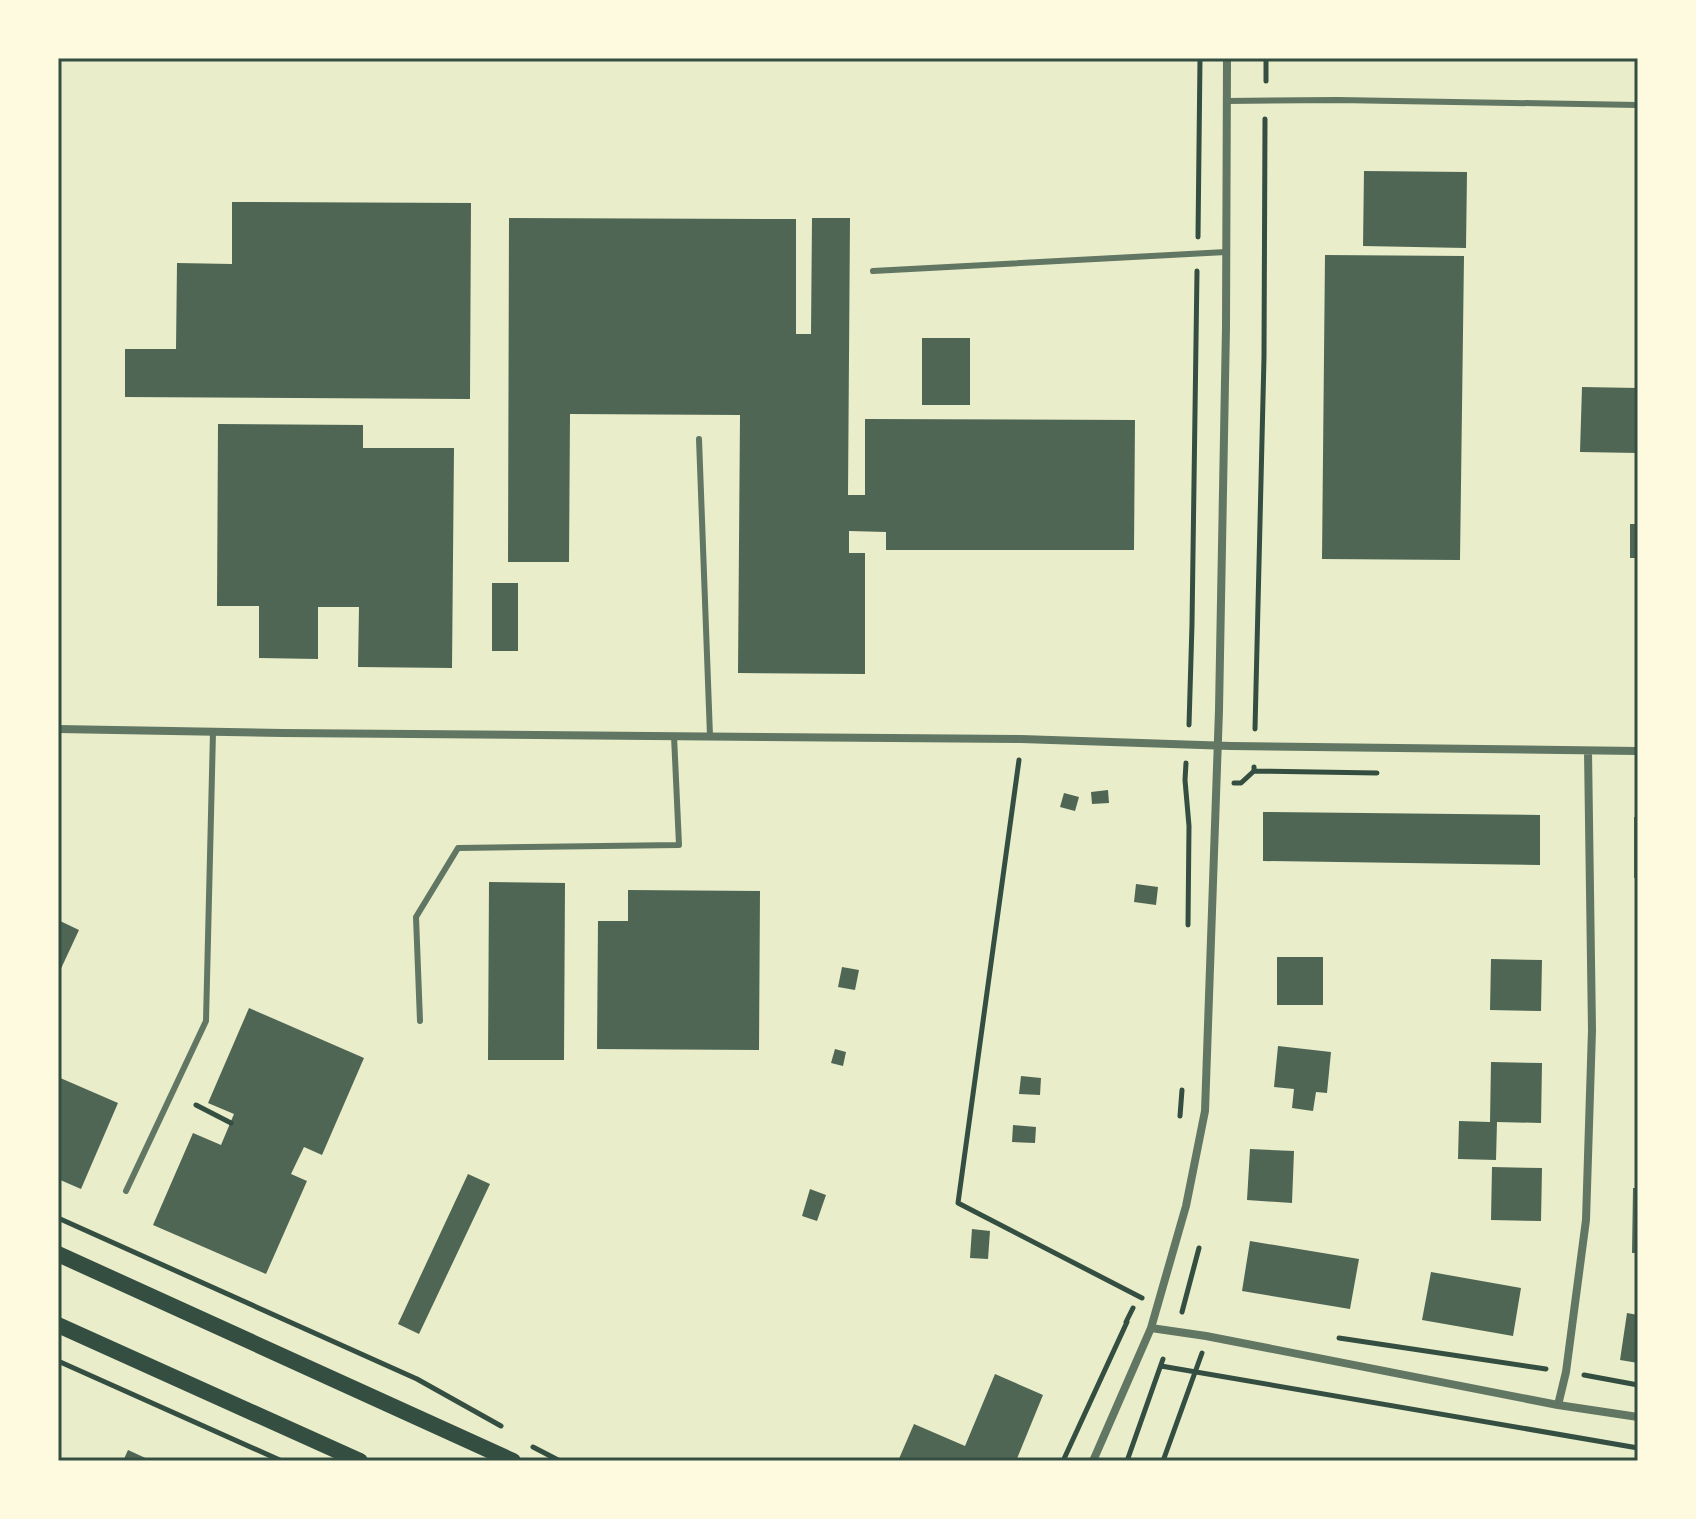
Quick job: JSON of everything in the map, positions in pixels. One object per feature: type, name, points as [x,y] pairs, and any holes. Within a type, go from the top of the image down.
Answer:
[{"type":"main road","points":[[58,1254],[513,1461]]},
{"type":"main road","points":[[58,1325],[360,1461]]},
{"type":"street","points":[[1093,1461],[1158,1307],[1186,1206],[1205,1111],[1217,744],[1227,58]]},
{"type":"street","points":[[58,729],[1021,739],[1254,746],[1638,751]]},
{"type":"street","points":[[1558,1405],[1566,1372],[1586,1204],[1592,1030],[1588,751]]},
{"type":"street","points":[[1151,1328],[1558,1405],[1638,1417]]},
{"type":"lane","points":[[1227,101],[1638,105]]},
{"type":"lane","points":[[873,271],[1226,252]]},
{"type":"lane","points":[[699,439],[710,736]]},
{"type":"lane","points":[[126,1191],[206,1021],[213,732]]},
{"type":"lane","points":[[420,1021],[416,917],[458,848],[679,845],[674,736]]},
{"type":"path","points":[[1187,934],[1189,826],[1185,780],[1192,624],[1200,58]]},
{"type":"path","points":[[1266,58],[1264,357],[1254,771],[1377,773]]},
{"type":"path","points":[[1021,739],[958,1203],[1158,1307],[1213,1319],[1163,1461]]},
{"type":"path","points":[[1180,1120],[1182,1088]]},
{"type":"path","points":[[196,1105],[231,1123]]},
{"type":"path","points":[[58,1218],[417,1379],[508,1431]]},
{"type":"path","points":[[1063,1461],[1142,1285]]},
{"type":"path","points":[[1126,1322],[1151,1328]]},
{"type":"path","points":[[1127,1461],[1173,1331]]},
{"type":"path","points":[[1336,1337],[1638,1385]]},
{"type":"path","points":[[58,1361],[282,1461]]},
{"type":"path","points":[[1136,1361],[1638,1448]]},
{"type":"path","points":[[530,1445],[560,1461]]},
{"type":"building","points":[[1364,171],[1467,172],[1466,248],[1363,246]]},
{"type":"building","points":[[232,202],[471,203],[470,399],[125,397],[125,349],[176,349],[177,263],[232,264]]},
{"type":"building","points":[[509,218],[796,219],[796,334],[811,334],[812,218],[850,218],[848,495],[865,495],[865,419],[1135,420],[1134,550],[886,550],[886,532],[849,531],[849,553],[865,553],[865,674],[738,673],[740,415],[570,414],[569,562],[508,562]]},
{"type":"building","points":[[1325,255],[1464,256],[1460,560],[1322,559]]},
{"type":"building","points":[[922,338],[970,338],[970,405],[922,405]]},
{"type":"building","points":[[1582,387],[1638,388],[1638,453],[1580,452]]},
{"type":"building","points":[[218,424],[363,425],[363,448],[454,448],[452,668],[358,667],[359,607],[318,607],[318,659],[259,658],[259,606],[217,606]]},
{"type":"building","points":[[1630,524],[1638,524],[1638,558],[1630,558]]},
{"type":"building","points":[[492,583],[518,583],[518,651],[492,651]]},
{"type":"building","points":[[1108,790],[1109,803],[1092,804],[1091,792]]},
{"type":"building","points":[[1064,793],[1079,797],[1075,811],[1060,807]]},
{"type":"building","points":[[1263,812],[1540,815],[1540,865],[1263,861]]},
{"type":"building","points":[[1634,817],[1638,817],[1638,878],[1634,878]]},
{"type":"building","points":[[489,882],[565,883],[564,1060],[488,1060]]},
{"type":"building","points":[[1136,884],[1158,887],[1156,905],[1134,902]]},
{"type":"building","points":[[628,890],[760,891],[759,1050],[597,1049],[598,921],[628,921]]},
{"type":"building","points":[[58,920],[79,930],[58,975]]},
{"type":"building","points":[[1277,957],[1323,957],[1323,1005],[1277,1005]]},
{"type":"building","points":[[1491,959],[1542,960],[1541,1011],[1490,1010]]},
{"type":"building","points":[[842,967],[859,970],[855,990],[838,987]]},
{"type":"building","points":[[249,1008],[364,1058],[322,1155],[304,1147],[291,1174],[307,1181],[266,1274],[153,1225],[193,1133],[221,1145],[234,1114],[208,1103]]},
{"type":"building","points":[[1278,1046],[1331,1052],[1327,1093],[1316,1092],[1313,1111],[1292,1108],[1294,1089],[1274,1087]]},
{"type":"building","points":[[835,1049],[846,1052],[843,1066],[831,1063]]},
{"type":"building","points":[[1491,1062],[1542,1063],[1541,1123],[1497,1122],[1496,1160],[1458,1159],[1459,1121],[1490,1122]]},
{"type":"building","points":[[1021,1076],[1041,1078],[1040,1095],[1019,1094]]},
{"type":"building","points":[[58,1077],[118,1103],[81,1189],[58,1179]]},
{"type":"building","points":[[1013,1125],[1036,1127],[1035,1143],[1012,1142]]},
{"type":"building","points":[[1250,1149],[1294,1151],[1292,1203],[1247,1200]]},
{"type":"building","points":[[1492,1167],[1542,1168],[1541,1221],[1491,1220]]},
{"type":"building","points":[[468,1174],[490,1184],[419,1334],[398,1324]]},
{"type":"building","points":[[1633,1188],[1638,1188],[1638,1253],[1632,1253]]},
{"type":"building","points":[[810,1189],[826,1195],[817,1221],[802,1216]]},
{"type":"building","points":[[972,1229],[990,1231],[988,1259],[970,1258]]},
{"type":"building","points":[[1250,1241],[1359,1259],[1350,1309],[1242,1291]]},
{"type":"building","points":[[1431,1272],[1521,1288],[1513,1336],[1422,1320]]},
{"type":"building","points":[[1627,1313],[1638,1315],[1638,1363],[1620,1360]]},
{"type":"building","points":[[995,1374],[1043,1395],[1016,1461],[898,1461],[914,1424],[965,1446]]},
{"type":"building","points":[[128,1450],[152,1461],[123,1461]]}]
